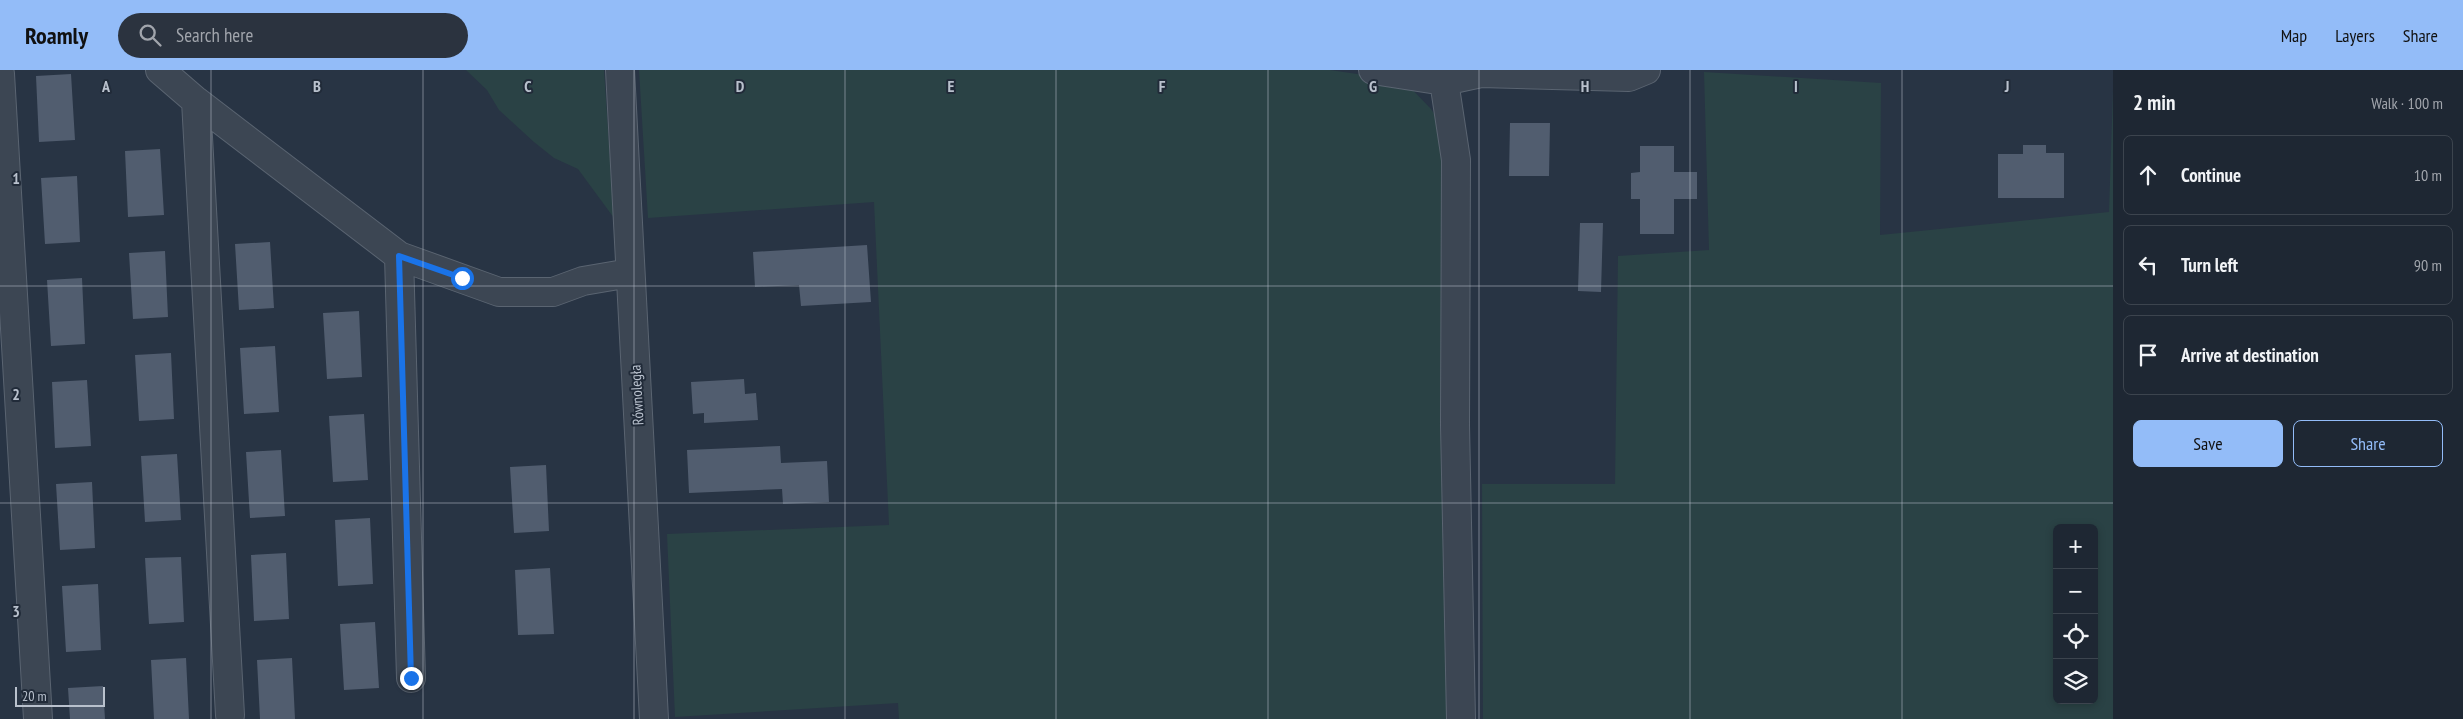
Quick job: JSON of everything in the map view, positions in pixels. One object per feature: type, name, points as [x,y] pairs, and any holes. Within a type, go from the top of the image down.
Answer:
[{"type":"street","points":[[160,70],[196,101],[399,256],[499,292],[553,292],[583,281],[630,273]]},
{"type":"street","name":"Równoległa","points":[[620,70],[654,719]]},
{"type":"street","points":[[1373,70],[1444,81],[1481,74],[1629,76],[1646,70]]},
{"type":"street","points":[[0,74],[38,719]]},
{"type":"street","points":[[1444,81],[1456,160],[1455,424],[1461,719]]},
{"type":"street","points":[[196,101],[230,715]]},
{"type":"street","points":[[399,256],[411,678]]},
{"type":"green space","points":[[466,70],[604,70],[614,218],[578,169],[554,158],[534,142],[499,110],[487,90]]},
{"type":"green space","points":[[639,70],[1330,70],[1404,81],[1431,109],[1445,130],[1449,719],[899,719],[898,703],[675,717],[667,534],[889,525],[874,202],[648,218]]},
{"type":"green space","points":[[1704,72],[1881,83],[1880,235],[2109,212],[2113,89],[2113,719],[1483,719],[1482,484],[1615,484],[1618,256],[1709,250]]},
{"type":"building","points":[[71,74],[75,140],[39,142],[36,76]]},
{"type":"building","points":[[1510,123],[1550,123],[1549,176],[1509,176]]},
{"type":"building","points":[[2023,145],[2046,145],[2046,153],[2064,153],[2064,198],[1998,198],[1998,154],[2023,154]]},
{"type":"building","points":[[1640,146],[1674,146],[1674,172],[1697,172],[1697,199],[1674,199],[1674,234],[1640,234],[1640,199],[1631,199],[1631,173],[1640,172]]},
{"type":"building","points":[[160,149],[164,215],[128,217],[125,151]]},
{"type":"building","points":[[77,176],[80,242],[45,244],[41,178]]},
{"type":"building","points":[[1580,223],[1603,223],[1601,292],[1578,291]]},
{"type":"building","points":[[270,242],[274,308],[239,310],[235,244]]},
{"type":"building","points":[[867,245],[871,302],[801,306],[799,285],[755,287],[753,252]]},
{"type":"building","points":[[165,251],[168,317],[133,319],[129,253]]},
{"type":"building","points":[[82,278],[85,344],[51,346],[47,280]]},
{"type":"building","points":[[359,311],[362,377],[327,379],[323,313]]},
{"type":"building","points":[[275,346],[279,412],[244,414],[240,348]]},
{"type":"building","points":[[171,353],[174,419],[139,421],[135,355]]},
{"type":"building","points":[[744,379],[745,394],[756,393],[758,420],[704,423],[704,413],[693,414],[691,382]]},
{"type":"building","points":[[87,380],[91,446],[55,448],[52,382]]},
{"type":"building","points":[[364,414],[368,480],[333,482],[329,416]]},
{"type":"building","points":[[780,446],[781,463],[827,461],[829,502],[783,504],[782,489],[689,493],[687,450]]},
{"type":"building","points":[[281,450],[285,516],[250,518],[246,452]]},
{"type":"building","points":[[177,454],[181,520],[145,522],[141,456]]},
{"type":"building","points":[[546,465],[549,531],[514,533],[510,467]]},
{"type":"building","points":[[92,482],[95,548],[60,550],[56,484]]},
{"type":"building","points":[[370,518],[373,584],[338,586],[335,520]]},
{"type":"building","points":[[286,553],[289,619],[254,621],[251,555]]},
{"type":"building","points":[[181,557],[184,622],[149,624],[145,558]]},
{"type":"building","points":[[550,568],[554,634],[518,635],[515,570]]},
{"type":"building","points":[[98,584],[101,650],[66,652],[62,586]]},
{"type":"building","points":[[375,622],[379,688],[344,690],[340,624]]},
{"type":"building","points":[[186,658],[189,719],[154,719],[151,660]]},
{"type":"building","points":[[292,658],[295,719],[260,719],[257,660]]},
{"type":"building","points":[[103,686],[105,719],[70,719],[68,688]]},
{"type":"route","points":[[411,678],[399,256],[462,278]]}]
